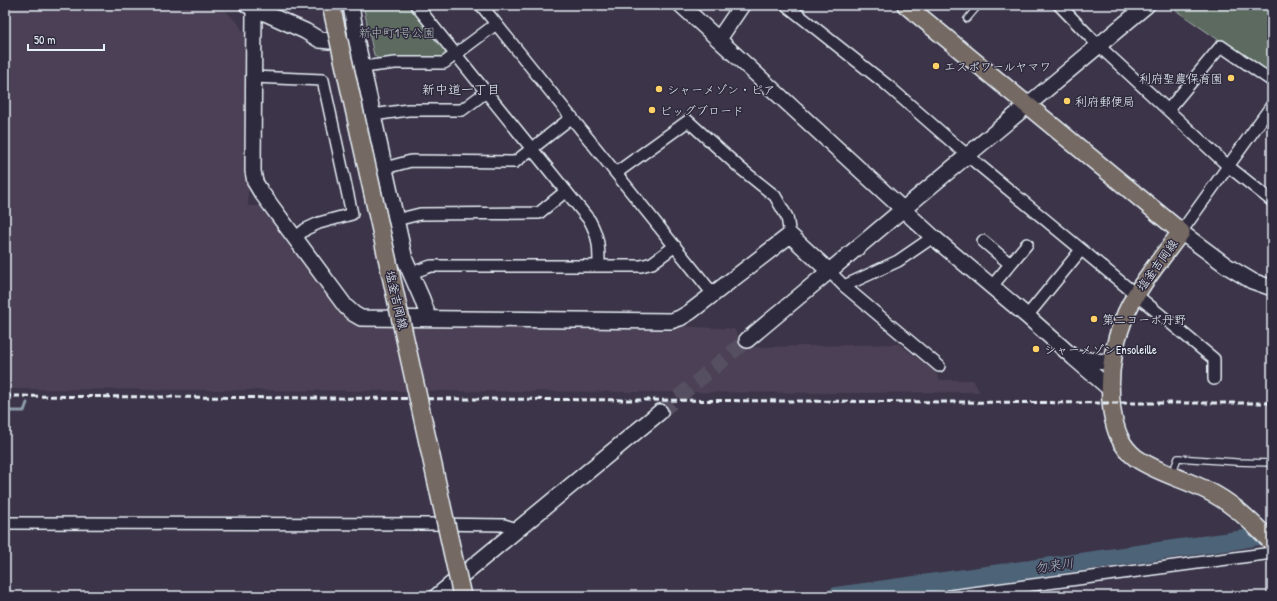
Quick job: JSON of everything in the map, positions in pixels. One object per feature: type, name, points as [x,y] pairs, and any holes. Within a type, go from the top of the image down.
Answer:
[{"type":"main road","name":"塩釜吉岡線","points":[[331,5],[462,596]]},
{"type":"main road","name":"塩釜吉岡線","points":[[906,5],[1181,232],[1136,295],[1123,320],[1112,363],[1110,389],[1114,425],[1124,446],[1136,457],[1172,476],[1208,491],[1223,500],[1242,514],[1272,542]]},
{"type":"street","points":[[350,5],[405,260],[426,310],[426,318]]},
{"type":"street","points":[[416,5],[590,221],[596,232],[598,241],[599,266]]},
{"type":"street","points":[[481,5],[713,294]]},
{"type":"street","points":[[681,5],[934,237],[1110,389]]},
{"type":"street","points":[[719,39],[742,5]]},
{"type":"street","points":[[786,5],[887,85],[968,156],[1214,358],[1214,379]]},
{"type":"street","points":[[1059,5],[1098,46],[1228,166],[1272,201]]},
{"type":"street","points":[[747,340],[1147,5]]},
{"type":"street","points":[[357,43],[320,40],[250,6],[253,77],[253,171],[255,182],[294,238],[346,307],[361,318],[671,320],[680,318],[690,312],[790,234]]},
{"type":"street","points":[[363,67],[395,63],[444,63],[496,24]]},
{"type":"street","points":[[1168,110],[1221,46],[1272,81]]},
{"type":"street","points":[[253,77],[323,80],[352,214],[306,228],[294,238]]},
{"type":"street","points":[[373,115],[408,110],[462,110],[486,92]]},
{"type":"street","points":[[1272,105],[1181,232],[1227,266],[1252,281],[1272,288]]},
{"type":"street","points":[[384,168],[411,162],[515,162],[572,117]]},
{"type":"street","points":[[616,173],[688,121],[740,168],[775,196],[787,217],[790,234],[844,286],[939,366]]},
{"type":"street","points":[[396,220],[420,214],[539,213],[566,191]]},
{"type":"street","points":[[844,286],[898,261],[934,237]]},
{"type":"street","points":[[983,241],[1010,264]]},
{"type":"street","points":[[992,286],[1026,244]]},
{"type":"street","points":[[411,273],[431,266],[641,266],[652,263],[674,246]]},
{"type":"street","points":[[1027,316],[1081,250]]},
{"type":"street","points":[[1074,358],[1112,363]]},
{"type":"street","points":[[438,596],[660,412]]},
{"type":"street","points":[[5,523],[429,524],[504,525],[518,529]]},
{"type":"street","points":[[956,595],[1272,553]]},
{"type":"lane","points":[[967,19],[979,5]]},
{"type":"lane","points":[[1172,476],[1178,458],[1272,463]]},
{"type":"shaded area","points":[[5,5],[217,5],[227,12],[238,23],[244,33],[248,45],[248,206],[262,206],[360,323],[386,327],[676,326],[734,329],[739,337],[755,347],[899,344],[934,370],[940,380],[973,380],[980,392],[848,393],[5,389]]},
{"type":"green space","name":"新中町1号公園","points":[[363,5],[410,5],[445,50],[445,57],[441,59],[380,60],[374,55]]},
{"type":"green space","points":[[1168,5],[1272,5],[1272,77]]},
{"type":"waterway","points":[[5,411],[24,411],[27,403]]},
{"type":"waterway","name":"勿来川","points":[[836,596],[1272,534]]},
{"type":"tunnel","points":[[660,412],[747,340]]},
{"type":"railway","points":[[5,396],[1272,403]]},
{"type":"place","name":"エスポワールヤマワ","points":[[936,66]]},
{"type":"place","name":"利府聖農保育園","points":[[1231,78]]},
{"type":"place","name":"シャーメゾン・ピア","points":[[659,89]]},
{"type":"place","name":"利府郵便局","points":[[1067,101]]},
{"type":"place","name":"ビッグブロード","points":[[652,110]]},
{"type":"place","name":"第二コーポ丹野","points":[[1094,319]]},
{"type":"place","name":"シャーメゾンEnsoleille","points":[[1036,349]]},
{"type":"district","name":"新中道一丁目","points":[[461,89]]}]
